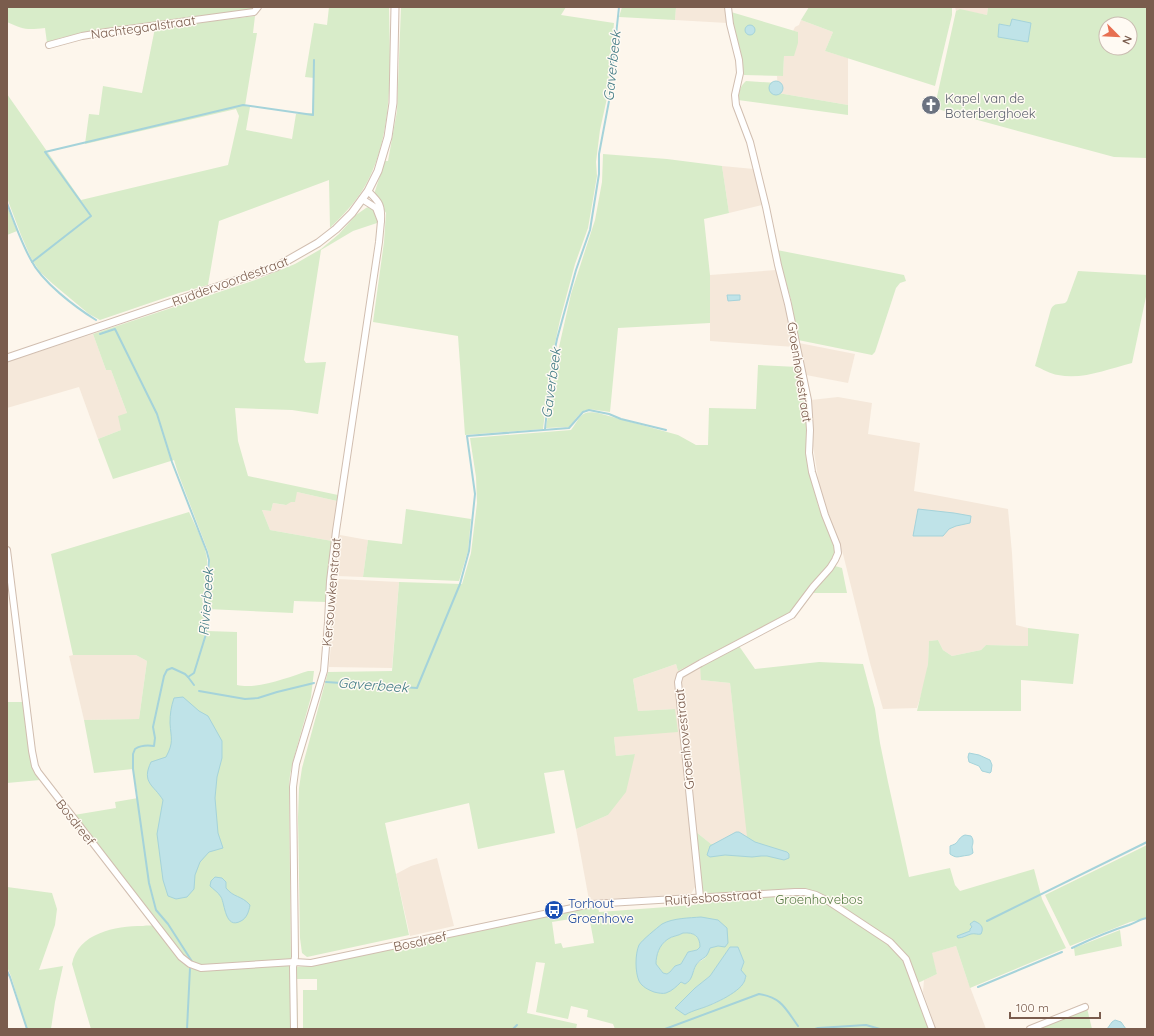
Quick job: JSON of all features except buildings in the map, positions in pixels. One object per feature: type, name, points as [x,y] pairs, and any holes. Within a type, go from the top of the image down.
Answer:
[{"type":"street","name":"Nachtegaalstraat","points":[[50,45],[82,36],[106,32],[254,12],[258,7]]},
{"type":"street","name":"Ruddervoordestraat","points":[[7,358],[276,266],[299,255],[336,229],[352,213],[368,191],[378,171],[384,153],[391,121],[393,103],[396,7]]},
{"type":"street","name":"Groenhovestraat","points":[[700,897],[678,682],[680,675],[792,614],[830,568],[838,553],[837,545],[825,515],[812,472],[809,453],[810,430],[808,400],[766,207],[750,142],[736,105],[735,94],[740,72],[728,7]]},
{"type":"street","name":"Kersouwkenstraat","points":[[294,962],[292,815],[294,776],[296,764],[324,670],[330,581],[336,531],[380,242],[382,211],[379,203],[368,191]]},
{"type":"street","points":[[362,199],[376,208],[381,221]]},
{"type":"street","name":"Bosdreef","points":[[7,550],[35,766],[41,777],[185,960],[190,964],[201,968],[294,962],[311,963],[545,914]]},
{"type":"street","name":"Ruitjesbosstraat","points":[[545,914],[591,904],[795,892],[805,892],[816,895],[828,901],[890,942],[906,959],[932,1029]]},
{"type":"street","points":[[294,962],[294,1029]]},
{"type":"street","points":[[1032,1029],[1085,1007]]},
{"type":"shaded area","points":[[676,7],[725,7],[727,23],[675,20]]},
{"type":"shaded area","points":[[955,7],[988,7],[987,15],[960,10],[956,11]]},
{"type":"shaded area","points":[[801,20],[833,32],[825,51],[848,58],[848,105],[778,93],[777,76],[783,76],[784,55],[798,32],[793,31],[795,27],[799,25]]},
{"type":"shaded area","points":[[722,166],[754,169],[762,205],[729,213]]},
{"type":"shaded area","points":[[776,270],[795,347],[710,341],[710,275]]},
{"type":"shaded area","points":[[93,334],[106,370],[111,370],[127,413],[121,430],[98,439],[79,387],[7,408],[7,362]]},
{"type":"shaded area","points":[[799,343],[855,354],[848,383],[806,375]]},
{"type":"shaded area","points":[[838,397],[872,403],[868,434],[920,443],[914,491],[1008,509],[1016,625],[1028,628],[1028,646],[986,645],[981,650],[952,656],[943,650],[938,640],[929,641],[928,664],[925,682],[917,708],[883,709],[843,554],[822,502],[813,446],[811,400]]},
{"type":"shaded area","points":[[297,492],[337,501],[332,541],[270,530],[262,510],[271,511],[273,503],[285,505]]},
{"type":"shaded area","points":[[340,535],[368,540],[363,577],[337,576]]},
{"type":"shaded area","points":[[337,579],[399,582],[392,668],[329,667]]},
{"type":"shaded area","points":[[136,655],[147,661],[139,719],[84,720],[69,656]]},
{"type":"shaded area","points":[[699,660],[702,680],[730,683],[748,837],[732,846],[711,844],[696,832],[690,834],[695,887],[691,894],[589,900],[576,829],[608,815],[635,754],[616,756],[614,737],[675,709],[638,711],[633,679],[676,664],[678,671]]},
{"type":"shaded area","points":[[437,858],[454,926],[410,936],[396,874],[411,866]]},
{"type":"shaded area","points":[[956,946],[986,1029],[936,1029],[923,992],[924,980],[937,974],[931,953]]},
{"type":"green space","points":[[7,7],[257,7],[257,10],[129,27],[100,29],[60,38],[47,43],[45,28],[26,29],[7,22]]},
{"type":"green space","points":[[329,7],[389,7],[390,53],[390,77],[385,125],[380,149],[373,171],[362,191],[351,206],[330,228],[329,180],[219,221],[208,285],[179,293],[100,320],[89,314],[40,272],[31,258],[7,198],[7,94],[81,200],[228,165],[239,116],[236,109],[85,144],[89,114],[99,115],[103,86],[142,93],[155,28],[255,16],[253,33],[257,33],[245,106],[250,107],[246,130],[292,139],[296,114],[312,113],[314,78],[305,77],[314,23],[327,25]]},
{"type":"green space","points":[[401,7],[566,7],[561,15],[614,23],[607,98],[600,130],[596,162],[597,176],[588,228],[575,264],[560,320],[552,357],[543,429],[465,435],[458,336],[373,322],[384,242],[386,213],[375,195],[375,191],[385,161],[388,161],[397,111]]},
{"type":"green space","points":[[622,7],[676,7],[675,20],[619,17]]},
{"type":"green space","points":[[809,7],[952,7],[952,15],[935,86],[825,51],[833,32],[801,20]]},
{"type":"green space","points":[[988,7],[1147,7],[1147,158],[1114,157],[941,110],[939,108],[940,104],[936,101],[956,11],[960,9],[987,15]],"holes":[[[1000,24],[1010,26],[998,37]]]},
{"type":"green space","points":[[731,12],[798,32],[798,43],[794,56],[784,56],[783,76],[744,75],[742,72]]},
{"type":"green space","points":[[746,81],[778,83],[778,93],[848,105],[848,115],[738,100],[740,89]]},
{"type":"green space","points":[[603,154],[667,159],[722,166],[729,213],[704,219],[710,275],[710,323],[618,328],[610,412],[590,409],[586,410],[579,415],[569,427],[546,428],[559,347],[571,294],[595,220],[602,182]]},
{"type":"green space","points":[[7,206],[17,231],[7,235]]},
{"type":"green space","points":[[368,207],[376,211],[377,223],[353,231],[321,250],[304,360],[306,363],[326,362],[318,414],[292,410],[235,408],[238,441],[248,476],[338,495],[337,501],[297,492],[295,502],[291,502],[286,505],[273,503],[271,511],[262,510],[270,530],[332,541],[326,602],[294,601],[293,613],[207,609],[210,579],[209,554],[174,460],[113,479],[98,439],[121,430],[118,416],[127,413],[111,370],[106,370],[93,334],[258,279],[295,264],[321,249],[339,234],[356,215]]},
{"type":"green space","points":[[777,250],[904,275],[906,281],[900,283],[896,288],[875,352],[872,355],[798,340],[791,300]]},
{"type":"green space","points":[[1078,271],[1147,275],[1147,292],[1132,363],[1095,373],[1077,376],[1049,373],[1035,366],[1051,309],[1055,305],[1065,303],[1067,301]]},
{"type":"green space","points":[[758,365],[798,367],[805,403],[808,436],[807,459],[818,505],[834,547],[833,559],[791,612],[678,671],[676,664],[633,679],[638,711],[675,709],[678,732],[614,737],[616,756],[635,754],[626,792],[608,815],[576,829],[564,770],[544,773],[555,833],[478,849],[469,803],[385,823],[409,935],[307,957],[302,953],[300,938],[299,788],[302,768],[328,672],[392,671],[399,582],[462,584],[471,553],[477,503],[476,477],[470,438],[571,430],[579,418],[584,414],[592,412],[678,435],[696,445],[708,445],[709,408],[756,409]]},
{"type":"green space","points":[[406,509],[471,519],[468,551],[459,581],[363,577],[368,540],[402,544]]},
{"type":"green space","name":"Groenhovebos","points":[[189,512],[202,542],[207,559],[203,609],[207,609],[207,631],[237,632],[237,685],[254,686],[308,671],[314,671],[311,697],[293,761],[289,787],[291,967],[312,966],[591,907],[598,907],[599,912],[694,905],[694,900],[702,900],[696,832],[711,844],[732,846],[747,837],[730,683],[701,680],[700,666],[739,646],[755,669],[819,662],[863,664],[875,709],[880,743],[909,877],[950,868],[955,885],[960,891],[1034,869],[1042,899],[1066,948],[970,988],[956,946],[932,953],[937,974],[918,983],[934,1029],[615,1029],[613,1024],[587,1017],[588,1010],[571,1006],[568,1019],[536,1012],[545,963],[536,962],[527,1013],[577,1024],[576,1029],[303,1029],[303,990],[317,990],[317,979],[297,979],[298,1029],[91,1029],[72,964],[76,953],[90,938],[99,933],[132,926],[162,926],[74,815],[116,808],[115,802],[138,798],[133,769],[94,773],[84,720],[139,719],[147,661],[136,655],[73,655],[51,554]],"holes":[[[589,916],[594,943],[563,948],[561,943],[555,944],[552,922]],[[673,921],[722,947],[718,946],[710,948],[705,958],[696,965],[693,973],[673,989],[636,963]],[[730,947],[738,947],[744,962],[741,970],[744,983],[720,1001],[706,1007],[691,1010],[695,988],[710,976]]]},
{"type":"green space","points":[[835,566],[842,568],[847,593],[812,593]]},
{"type":"green space","points":[[1028,628],[1079,634],[1073,684],[1021,680],[1021,711],[917,711],[928,664],[929,641],[938,640],[943,650],[952,656],[981,650],[986,645],[1028,646]]},
{"type":"green space","points":[[7,702],[23,702],[33,767],[40,780],[7,783]]},
{"type":"green space","points":[[1147,845],[1147,918],[1130,922],[1070,946],[1045,895]]},
{"type":"green space","points":[[7,887],[52,893],[57,909],[55,925],[39,970],[63,966],[51,1029],[27,1029],[7,967]]},
{"type":"green space","points":[[1120,930],[1122,946],[1075,956],[1074,948]]},
{"type":"green space","points":[[683,933],[690,933],[698,937],[700,947],[697,950],[688,952],[681,964],[675,966],[670,972],[667,974],[663,973],[656,964],[662,944],[671,937]]},
{"type":"green space","points":[[1087,1008],[1092,1029],[1035,1029]]},
{"type":"water","points":[[1012,19],[1031,23],[1028,42],[998,37],[999,24],[1010,26]]},
{"type":"water","points":[[750,25],[755,30],[750,35],[745,30]]},
{"type":"water","points":[[776,81],[781,83],[783,88],[781,93],[776,95],[771,93],[769,88],[771,83]]},
{"type":"water","points":[[727,295],[740,295],[740,300],[728,301]]},
{"type":"water","points":[[918,509],[971,516],[970,523],[949,529],[943,536],[913,536]]},
{"type":"water","points":[[183,697],[199,711],[208,716],[222,741],[222,758],[217,777],[215,798],[218,833],[223,848],[209,852],[200,862],[195,875],[194,889],[187,897],[176,899],[168,896],[163,880],[157,834],[163,800],[150,783],[147,775],[151,762],[166,757],[169,752],[171,740],[170,720],[172,704],[174,698]]},
{"type":"water","points":[[969,753],[979,755],[990,760],[992,765],[991,772],[982,771],[979,766],[969,762]]},
{"type":"water","points":[[736,832],[739,832],[755,842],[787,852],[789,854],[789,858],[784,860],[767,856],[752,857],[725,855],[710,857],[707,855],[710,846]]},
{"type":"water","points":[[965,835],[971,836],[973,839],[973,853],[958,857],[950,854],[950,846],[955,844]]},
{"type":"water","points":[[215,877],[222,878],[226,882],[226,888],[229,891],[250,905],[243,920],[236,923],[232,922],[226,915],[221,897],[210,886],[211,881]]},
{"type":"water","points":[[701,917],[718,920],[727,928],[728,943],[725,947],[718,946],[710,948],[707,955],[696,965],[691,978],[685,984],[681,982],[672,990],[663,993],[654,992],[644,987],[639,981],[636,968],[636,958],[639,945],[650,934],[666,922],[676,919]],"holes":[[[687,933],[698,937],[700,947],[697,950],[688,952],[681,964],[675,966],[670,972],[667,974],[663,973],[656,964],[657,954],[660,947],[670,938]]]},
{"type":"water","points":[[974,921],[982,927],[981,934],[971,934],[958,938],[957,936],[970,931],[972,927],[970,924]]},
{"type":"water","points":[[730,947],[738,947],[744,962],[741,970],[746,976],[741,986],[730,995],[685,1015],[675,1008],[695,988],[710,976]]},
{"type":"water","points":[[1115,1020],[1121,1022],[1126,1029],[1107,1029]]},
{"type":"waterway","name":"Gaverbeek","points":[[545,429],[552,363],[557,339],[576,270],[590,230],[599,174],[599,154],[609,101],[619,7]]},
{"type":"waterway","points":[[32,262],[91,216],[45,152],[243,105],[313,115],[314,60]]},
{"type":"waterway","name":"Rivierbeek","points":[[7,203],[24,246],[36,268],[60,293],[96,320]]},
{"type":"waterway","name":"Rivierbeek","points":[[100,334],[115,329],[157,414],[172,462],[209,560],[205,605],[206,634],[194,673],[188,677],[172,668],[167,670],[164,676],[153,727],[155,738],[154,746],[146,745],[140,747],[135,749],[133,754],[133,769],[149,883],[156,910],[168,924],[193,963]]},
{"type":"waterway","name":"Gaverbeek","points":[[326,682],[417,688],[460,584],[469,551],[475,494],[467,436],[569,428],[583,412],[589,410],[666,430]]},
{"type":"waterway","name":"Gaverbeek","points":[[188,677],[194,685]]},
{"type":"waterway","name":"Gaverbeek","points":[[199,691],[245,699],[258,698],[314,683]]},
{"type":"waterway","points":[[987,921],[1147,842]]},
{"type":"waterway","points":[[1072,948],[1093,938],[1147,918]]},
{"type":"waterway","points":[[978,987],[1062,952]]},
{"type":"waterway","name":"Rivierbeek","points":[[187,1029],[190,968]]},
{"type":"waterway","points":[[7,971],[27,1029]]},
{"type":"waterway","points":[[665,1029],[759,994],[778,1001],[786,1009],[798,1026]]},
{"type":"waterway","points":[[513,1029],[517,1025]]},
{"type":"waterway","points":[[815,1029],[866,1025],[880,1029]]},
{"type":"place","name":"Kapel van de Boterberghoek","points":[[931,105]]},
{"type":"place","name":"Torhout Groenhove","points":[[554,910]]}]
